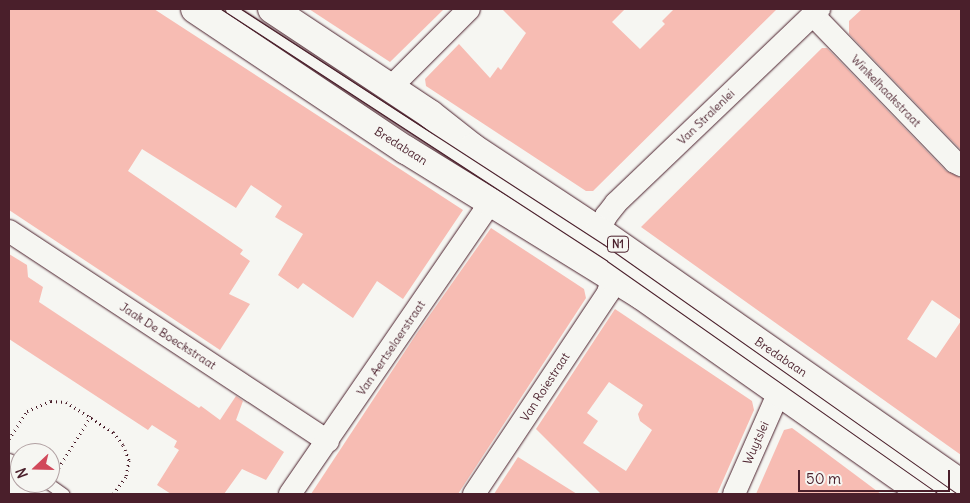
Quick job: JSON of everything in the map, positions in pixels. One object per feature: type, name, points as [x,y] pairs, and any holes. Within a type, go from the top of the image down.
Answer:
[{"type":"main road","name":"Bredabaan","points":[[195,9],[398,145],[491,202],[605,254],[961,484]]},
{"type":"main road","name":"Bredabaan","points":[[272,9],[391,87],[473,148],[779,392],[924,494]]},
{"type":"street","points":[[391,87],[470,9]]},
{"type":"street","name":"Van Stralenlei","points":[[605,254],[616,203],[816,12]]},
{"type":"street","name":"Winkelhaakstraat","points":[[816,12],[954,162],[961,165]]},
{"type":"street","name":"Van Aertselaerstraat","points":[[290,494],[328,442],[491,202]]},
{"type":"street","name":"Jaak De Boeckstraat","points":[[9,231],[328,442]]},
{"type":"street","name":"Van Roiestraat","points":[[474,494],[608,293],[605,254]]},
{"type":"street","name":"Wuytslei","points":[[734,494],[779,392]]},
{"type":"lane","name":"Bredabaan","points":[[231,9],[605,254],[949,494]]},
{"type":"path","points":[[9,439],[27,411],[51,401],[66,402],[91,416],[113,432],[123,445],[129,460],[126,477],[113,494]]},
{"type":"path","points":[[60,465],[91,416]]},
{"type":"building","points":[[9,9],[154,9],[463,210],[403,299],[377,281],[353,318],[303,283],[298,289],[278,275],[303,234],[275,217],[282,206],[251,185],[236,208],[142,149],[128,171],[243,250],[240,254],[250,261],[229,294],[250,304],[220,350],[9,210]]},
{"type":"building","points":[[309,9],[444,9],[390,62]]},
{"type":"building","points":[[502,9],[625,9],[612,22],[640,49],[665,24],[662,21],[674,9],[777,9],[593,191],[586,191],[426,86],[425,79],[459,44],[490,78],[498,67],[501,70],[526,33]]},
{"type":"building","points":[[862,9],[961,9],[961,150],[849,34],[849,21]]},
{"type":"building","points":[[822,48],[827,48],[946,171],[961,178],[961,320],[932,300],[907,339],[936,358],[961,321],[961,455],[641,227]]},
{"type":"building","points":[[491,228],[584,289],[586,298],[458,494],[311,494],[417,333]]},
{"type":"building","points":[[9,254],[27,265],[28,277],[43,287],[39,302],[199,408],[201,406],[220,420],[236,396],[243,401],[236,420],[284,452],[266,480],[242,469],[224,494],[171,494],[157,485],[179,450],[174,447],[177,441],[152,425],[148,430],[9,339]]},
{"type":"building","points":[[615,309],[752,401],[754,410],[717,494],[601,494],[536,429]],"holes":[[[609,382],[643,405],[638,414],[640,421],[652,430],[626,471],[583,443],[598,421],[587,413]]]},
{"type":"building","points":[[792,428],[881,494],[756,494],[784,430]]},
{"type":"building","points":[[518,457],[577,494],[494,494]]},
{"type":"tram line","points":[[221,9],[607,261],[939,494]]},
{"type":"tram line","points":[[241,9],[603,244],[958,494]]}]
